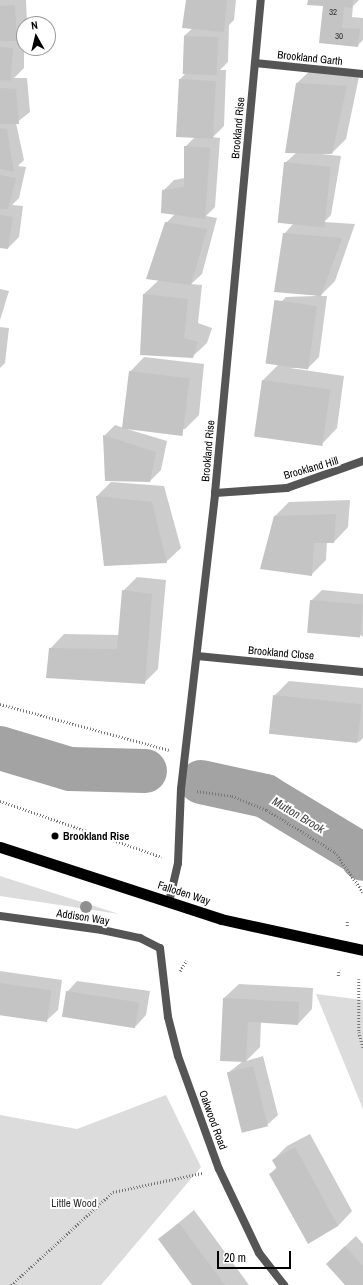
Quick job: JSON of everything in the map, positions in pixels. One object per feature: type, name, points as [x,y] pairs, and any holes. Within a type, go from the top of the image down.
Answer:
[{"type":"highway","name":"Falloden Way","points":[[0,847],[222,919],[363,950]]},
{"type":"street","name":"Brookland Rise","points":[[169,902],[178,863],[181,790],[215,493],[261,0]]},
{"type":"street","name":"Brookland Garth","points":[[255,63],[363,74]]},
{"type":"street","name":"Brookland Hill","points":[[215,493],[287,488],[363,461]]},
{"type":"street","name":"Brookland Close","points":[[197,656],[363,672]]},
{"type":"street","name":"Addison Way","points":[[0,916],[102,930],[140,938],[160,948]]},
{"type":"street","name":"Oakwood Road","points":[[160,948],[168,1017],[178,1056],[219,1169],[259,1253],[284,1285]]},
{"type":"path","points":[[0,704],[185,755]]},
{"type":"path","points":[[181,790],[232,796],[267,810],[335,852],[363,892]]},
{"type":"path","points":[[0,801],[166,859]]},
{"type":"path","points":[[338,976],[340,970]]},
{"type":"path","points":[[359,978],[358,1032],[363,1047]]},
{"type":"path","points":[[11,1285],[112,1192],[219,1169]]},
{"type":"green space","points":[[0,876],[119,914],[0,896]]},
{"type":"green space","points":[[316,994],[363,1000],[363,1109]]},
{"type":"green space","name":"Little Wood","points":[[166,1095],[201,1167],[101,1285],[0,1285],[0,1115],[77,1129]]},
{"type":"building","points":[[186,0],[227,0],[224,32],[182,28]]},
{"type":"building","points":[[308,0],[353,0],[352,8],[344,7],[342,28],[360,29],[358,47],[319,43],[323,6],[307,5]]},
{"type":"building","points":[[15,5],[16,41],[0,41],[0,6]]},
{"type":"building","points":[[184,36],[218,37],[217,75],[183,74]]},
{"type":"building","points":[[0,47],[13,48],[11,81],[0,80]]},
{"type":"building","points":[[179,79],[216,81],[213,139],[176,137]]},
{"type":"building","points":[[296,83],[347,86],[332,154],[285,153]]},
{"type":"building","points":[[0,88],[16,89],[19,124],[0,124]]},
{"type":"building","points":[[0,128],[7,129],[14,172],[0,169]]},
{"type":"building","points":[[184,146],[210,148],[205,219],[161,213],[162,190],[184,187]]},
{"type":"building","points":[[284,162],[331,167],[324,228],[278,223]]},
{"type":"building","points":[[0,175],[16,178],[8,209],[0,209]]},
{"type":"building","points":[[0,215],[13,217],[8,249],[0,248]]},
{"type":"building","points":[[165,222],[207,229],[191,285],[146,279]]},
{"type":"building","points":[[283,233],[342,238],[321,296],[274,292]]},
{"type":"building","points":[[143,294],[188,299],[184,338],[198,342],[193,358],[140,355]]},
{"type":"building","points":[[274,300],[317,306],[308,369],[266,363]]},
{"type":"building","points":[[129,371],[190,378],[182,436],[122,429]]},
{"type":"building","points":[[262,380],[330,390],[322,446],[254,436]]},
{"type":"building","points":[[103,435],[156,452],[150,482],[105,481]]},
{"type":"building","points":[[96,496],[152,502],[167,563],[104,566]]},
{"type":"building","points":[[336,514],[334,543],[314,543],[312,576],[260,569],[274,516]]},
{"type":"building","points":[[122,590],[152,594],[145,684],[46,678],[49,648],[117,649]]},
{"type":"building","points":[[310,600],[363,605],[360,637],[307,633]]},
{"type":"building","points":[[273,695],[362,704],[357,743],[269,734]]},
{"type":"building","points":[[0,983],[51,990],[47,1022],[0,1015]]},
{"type":"building","points":[[66,991],[139,1003],[135,1028],[62,1017]]},
{"type":"building","points":[[223,998],[299,1002],[298,1025],[248,1022],[246,1062],[220,1061]]},
{"type":"building","points":[[253,1066],[268,1126],[242,1133],[227,1073]]},
{"type":"building","points":[[295,1147],[338,1226],[308,1244],[269,1174],[277,1169],[272,1160]]},
{"type":"building","points":[[179,1223],[225,1285],[192,1285],[158,1239]]},
{"type":"building","points":[[345,1246],[363,1266],[363,1285],[345,1285],[326,1264]]},
{"type":"waterway","name":"Mutton Brook","points":[[0,748],[70,769],[145,771]]},
{"type":"waterway","name":"Mutton Brook","points":[[201,782],[265,796],[361,854],[363,859]]},
{"type":"place","name":"Brookland Rise","points":[[55,836]]}]
